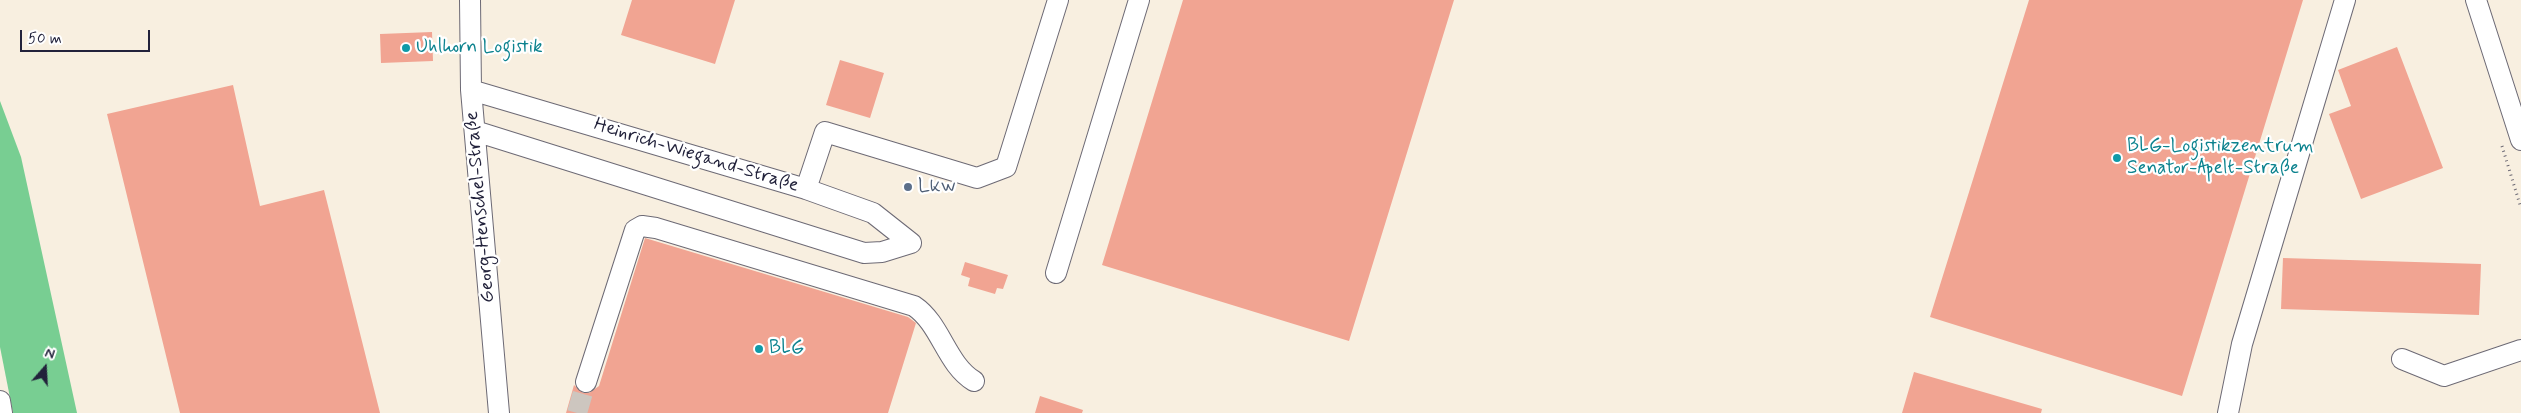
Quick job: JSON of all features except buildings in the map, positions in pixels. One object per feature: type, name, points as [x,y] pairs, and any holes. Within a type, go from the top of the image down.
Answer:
[{"type":"street","name":"Georg-Henschel-Straße","points":[[470,0],[471,90],[499,413]]},
{"type":"street","points":[[806,189],[825,132],[977,178],[1006,167],[1058,0]]},
{"type":"street","points":[[1056,273],[1139,0]]},
{"type":"street","points":[[2228,413],[2242,344],[2346,0]]},
{"type":"street","points":[[2476,0],[2521,140]]},
{"type":"street","name":"Heinrich-Wiegand-Straße","points":[[471,90],[806,189],[873,213],[912,243],[882,252],[864,253],[475,131]]},
{"type":"street","points":[[586,382],[635,230],[642,226],[656,228],[914,306],[924,313],[964,375],[974,381]]},
{"type":"street","points":[[2402,359],[2444,376],[2521,350]]},
{"type":"street","points":[[0,400],[2,413]]},
{"type":"green space","points":[[0,101],[21,157],[77,413],[13,413],[0,347]]},
{"type":"tunnel","points":[[577,413],[586,382]]},
{"type":"place","name":"Uhlhorn Logistik","points":[[406,48]]},
{"type":"place","name":"BLG-Logistikzentrum Senator-Apelt-Straße","points":[[2117,158]]},
{"type":"place","name":"Lkw","points":[[908,187]]},
{"type":"place","name":"BLG","points":[[759,349]]}]
